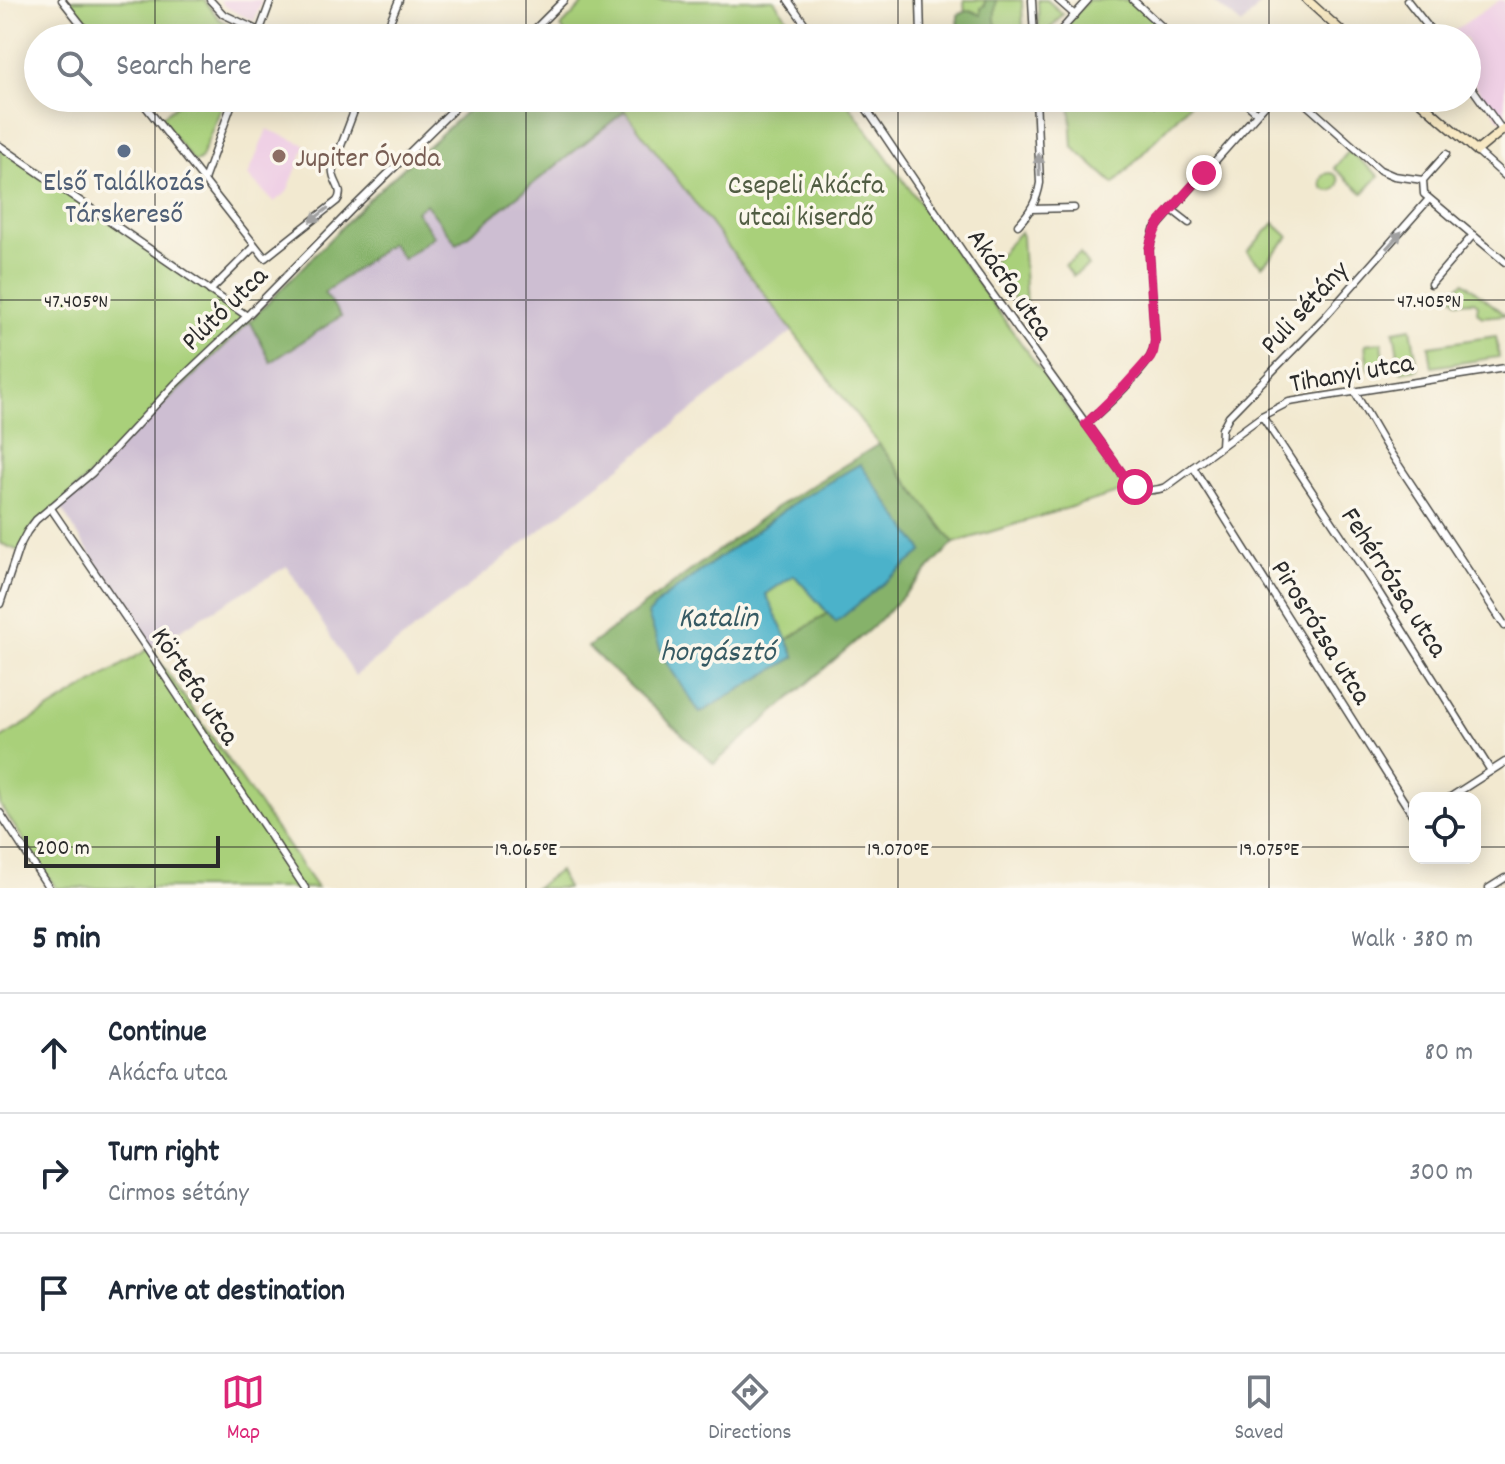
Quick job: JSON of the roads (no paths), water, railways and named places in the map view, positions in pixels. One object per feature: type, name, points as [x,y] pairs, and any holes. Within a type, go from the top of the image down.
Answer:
[{"type":"street","points":[[62,0],[81,24]]},
{"type":"street","points":[[210,0],[223,14],[240,24]]},
{"type":"street","points":[[262,24],[271,0]]},
{"type":"street","points":[[389,24],[399,0]]},
{"type":"street","points":[[540,24],[564,0]]},
{"type":"street","points":[[788,0],[805,24]]},
{"type":"street","points":[[920,0],[921,24]]},
{"type":"street","points":[[1032,0],[1033,24]]},
{"type":"street","points":[[1058,0],[1075,15]]},
{"type":"street","points":[[1067,24],[1088,0]]},
{"type":"street","points":[[1133,0],[1159,24]]},
{"type":"street","points":[[1307,0],[1334,24]]},
{"type":"street","points":[[1407,0],[1424,24]]},
{"type":"street","points":[[1477,151],[1503,129],[1481,100]]},
{"type":"street","points":[[150,112],[265,258],[341,197],[332,173],[354,112]]},
{"type":"street","points":[[204,180],[229,112]]},
{"type":"street","name":"Plútó utca","points":[[0,604],[17,551],[27,532],[50,507],[92,473],[175,384],[451,112]]},
{"type":"street","name":"Akácfa utca","points":[[869,112],[975,270],[1129,483],[1135,487]]},
{"type":"street","points":[[1018,225],[1031,209],[1040,183],[1037,112]]},
{"type":"street","points":[[1315,112],[1380,170],[1394,176],[1423,180]]},
{"type":"street","points":[[1432,112],[1505,176]]},
{"type":"street","points":[[1086,424],[1125,386],[1153,352],[1155,341],[1149,250],[1154,230],[1257,113]]},
{"type":"street","points":[[0,146],[247,316]]},
{"type":"street","points":[[1446,154],[1423,180],[1424,194],[1505,262]]},
{"type":"street","name":"Puli sétány","points":[[1221,446],[1222,429],[1229,416],[1324,318],[1429,199]]},
{"type":"street","points":[[1031,209],[1074,208]]},
{"type":"street","points":[[1171,209],[1189,223]]},
{"type":"street","points":[[1431,284],[1473,235]]},
{"type":"street","points":[[210,291],[255,246]]},
{"type":"street","name":"Tihanyi utca","points":[[1135,487],[1160,490],[1166,487],[1262,416],[1289,402],[1505,368]]},
{"type":"street","points":[[1354,391],[1386,446],[1505,626]]},
{"type":"street","name":"Fehérrózsa utca","points":[[1262,416],[1378,591],[1491,771]]},
{"type":"street","name":"Pirosrózsa utca","points":[[1193,467],[1409,809]]},
{"type":"street","name":"Körtefa utca","points":[[50,507],[305,888]]},
{"type":"street","points":[[1458,792],[1505,762]]},
{"type":"street","points":[[0,813],[49,888]]},
{"type":"street","points":[[1489,888],[1505,878]]},
{"type":"water","name":"Katalin horgásztó","points":[[860,464],[923,551],[836,622],[794,575],[766,594],[795,657],[700,713],[664,659],[648,615],[660,601],[797,501]]},
{"type":"place","name":"Első Találkozás Társkereső","points":[[124,151]]},
{"type":"place","name":"Jupiter Óvoda","points":[[279,156]]},
{"type":"park label","name":"Csepeli Akácfa utcai kiserdő","points":[[806,199]]}]
